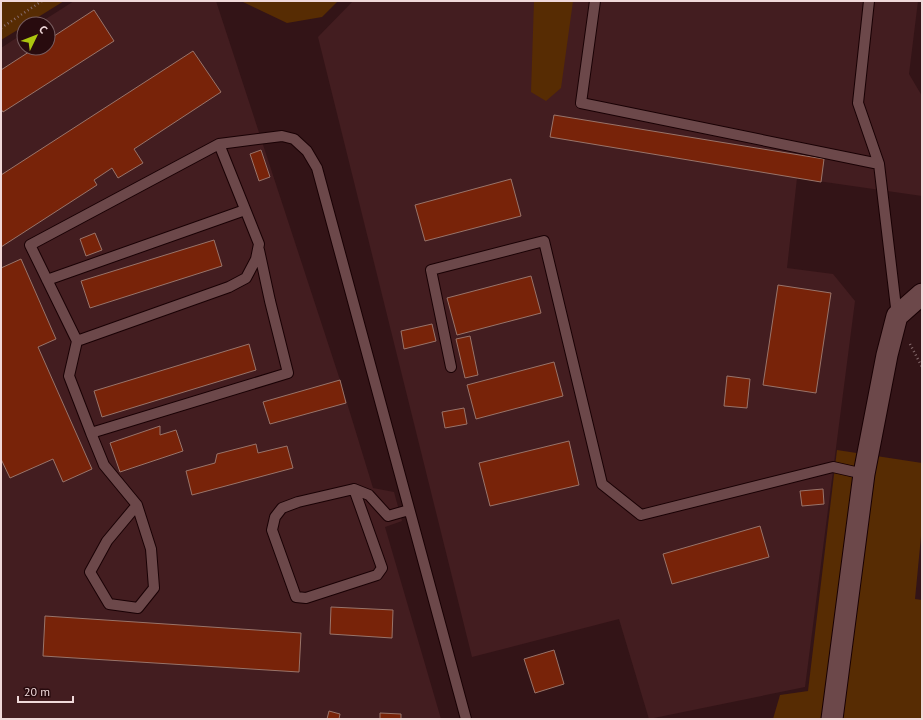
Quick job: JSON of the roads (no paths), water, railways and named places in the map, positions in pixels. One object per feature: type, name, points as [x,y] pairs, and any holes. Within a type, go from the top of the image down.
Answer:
[{"type":"street","points":[[832,719],[864,474],[887,355],[897,316],[922,294]]},
{"type":"lane","points":[[595,1],[581,103],[879,164]]},
{"type":"lane","points":[[869,1],[858,103],[879,164],[897,316]]},
{"type":"lane","points":[[137,505],[107,541],[90,572],[109,604],[138,608],[154,588],[151,549],[137,505],[104,466],[69,376],[77,341],[30,245],[219,144],[282,136],[294,139],[307,151],[317,168],[363,331],[409,510],[466,719]]},
{"type":"lane","points":[[77,341],[229,287],[246,278],[256,259],[259,244],[219,144]]},
{"type":"lane","points":[[47,280],[245,210]]},
{"type":"lane","points":[[451,367],[431,270],[544,241],[602,484],[641,515],[833,468],[864,474]]},
{"type":"lane","points":[[91,433],[288,373],[258,247]]},
{"type":"lane","points":[[354,489],[382,568],[376,575],[306,598],[296,597],[272,530],[275,517],[282,508],[298,502],[354,489],[369,495],[388,516],[409,510]]}]
